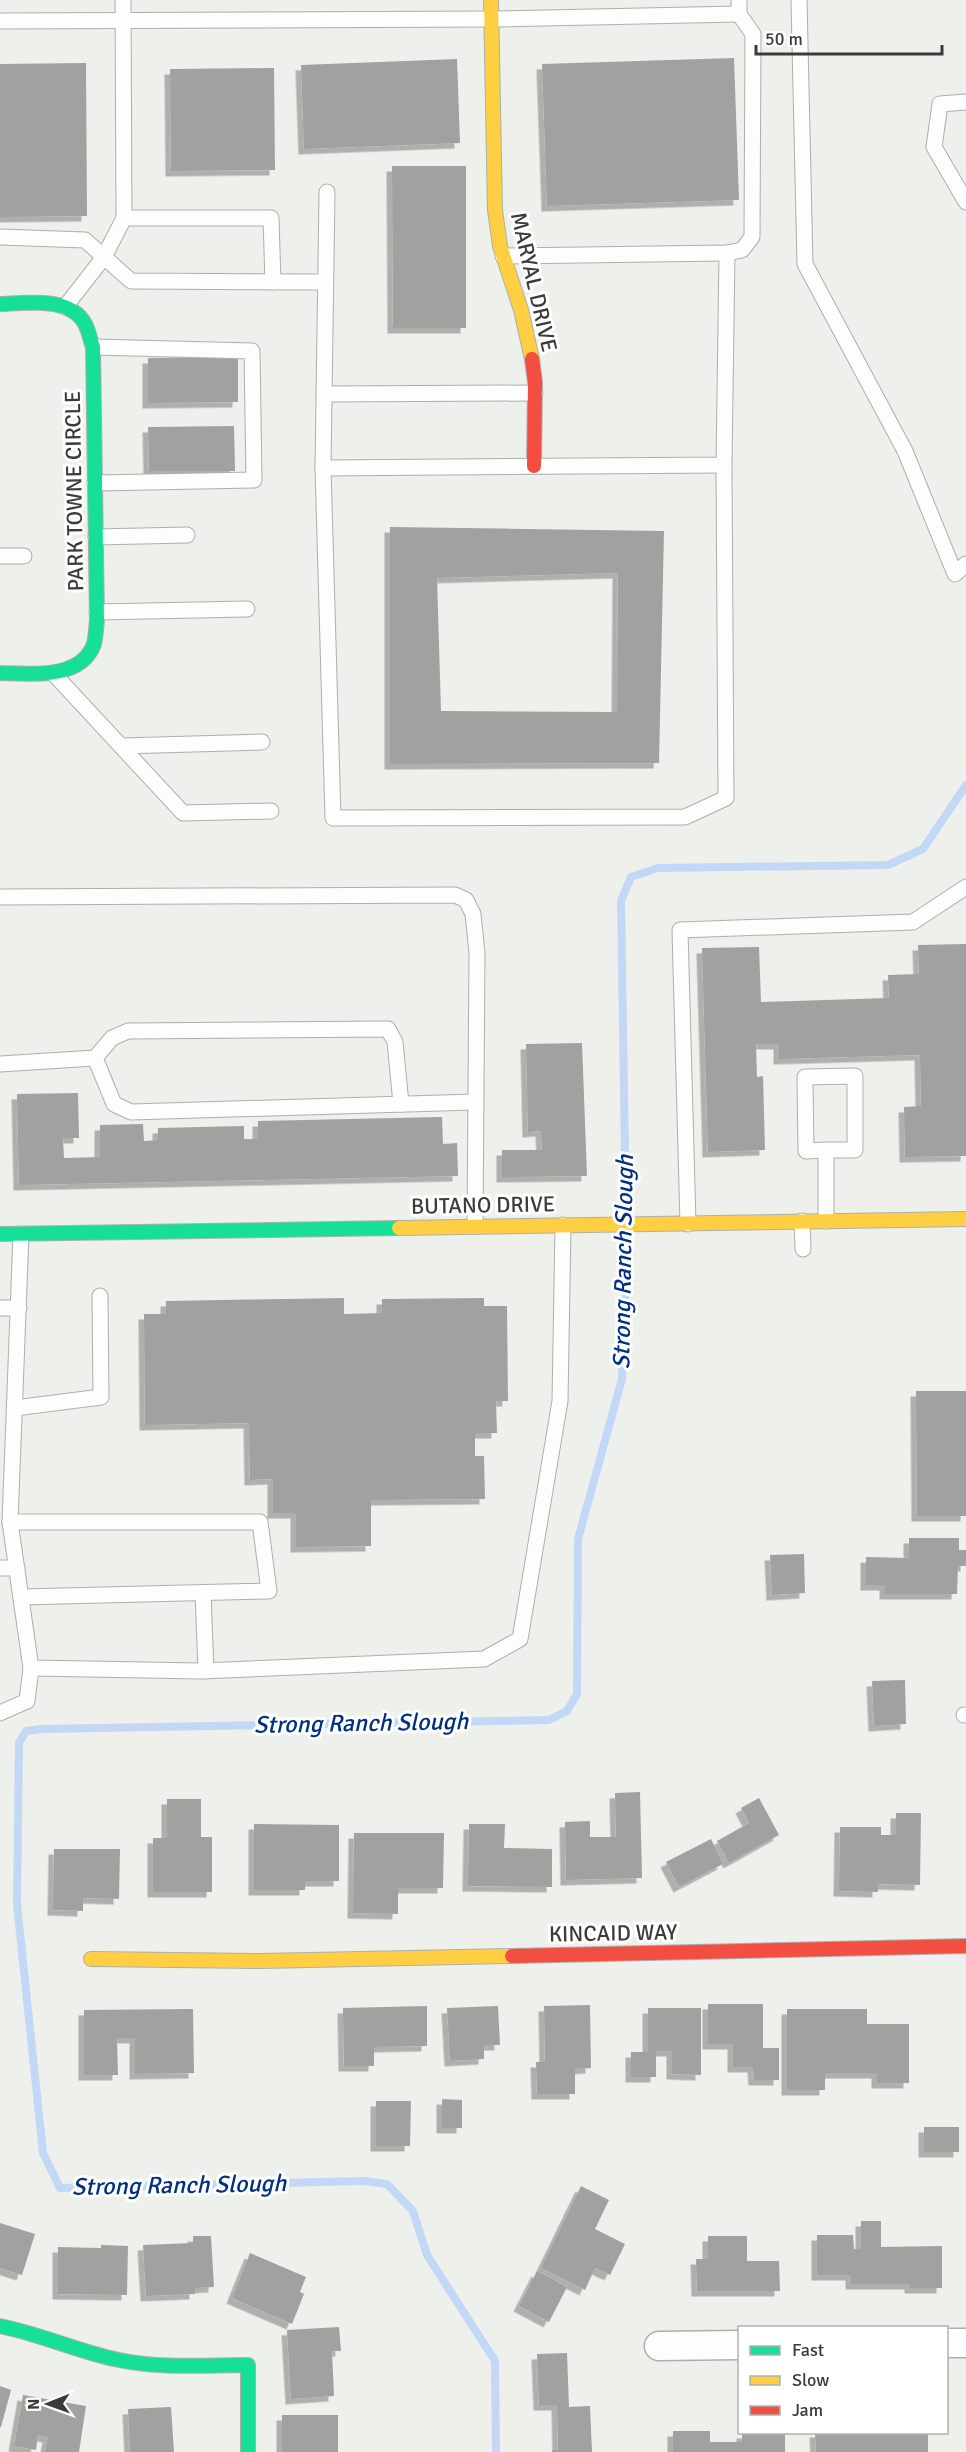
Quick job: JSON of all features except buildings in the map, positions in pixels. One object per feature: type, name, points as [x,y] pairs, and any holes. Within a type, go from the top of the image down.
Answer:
[{"type":"street","name":"MARYAL DRIVE","points":[[491,0],[495,210],[500,246],[524,321],[532,364],[534,466]]},
{"type":"street","points":[[0,304],[44,303],[65,307]]},
{"type":"street","name":"PARK TOWNE CIRCLE","points":[[0,673],[53,673],[81,663],[93,648],[97,612],[93,347],[84,322],[65,307]]},
{"type":"street","name":"BUTANO DRIVE","points":[[0,1234],[966,1219]]},
{"type":"street","name":"KINCAID WAY","points":[[91,1959],[260,1961],[966,1946]]},
{"type":"street","points":[[0,2326],[123,2361],[248,2365],[248,2452]]},
{"type":"street","points":[[948,2343],[966,2343]]},
{"type":"street","points":[[659,2346],[738,2345]]},
{"type":"lane","points":[[65,307],[104,257],[124,218],[123,0]]},
{"type":"lane","points":[[800,0],[805,264],[905,451],[955,574],[966,564]]},
{"type":"lane","points":[[0,21],[492,19],[739,7],[753,34],[752,237],[742,250],[727,253],[503,256]]},
{"type":"lane","points":[[966,102],[940,104],[934,147],[966,202]]},
{"type":"lane","points":[[327,192],[323,468],[333,818],[685,817],[726,798],[724,465],[727,253]]},
{"type":"lane","points":[[124,218],[271,218],[273,282]]},
{"type":"lane","points":[[0,237],[85,240],[131,281],[325,282]]},
{"type":"lane","points":[[93,347],[252,351],[254,480],[95,483]]},
{"type":"lane","points":[[324,394],[534,393]]},
{"type":"lane","points":[[323,468],[724,465]]},
{"type":"lane","points":[[96,537],[187,535]]},
{"type":"lane","points":[[0,556],[24,556]]},
{"type":"lane","points":[[97,612],[247,609]]},
{"type":"lane","points":[[53,673],[183,813],[271,811]]},
{"type":"lane","points":[[121,746],[262,742]]},
{"type":"lane","points":[[688,1224],[680,930],[914,922],[966,886]]},
{"type":"lane","points":[[0,897],[455,896],[466,900],[472,914],[477,953],[475,1226]]},
{"type":"lane","points":[[0,1064],[95,1058],[112,1038],[128,1030],[388,1029],[396,1042],[401,1104]]},
{"type":"lane","points":[[95,1058],[114,1104],[131,1112],[475,1102]]},
{"type":"lane","points":[[855,1076],[855,1150],[826,1150],[806,1151],[806,1077],[855,1076]]},
{"type":"lane","points":[[826,1150],[826,1221]]},
{"type":"lane","points":[[802,1221],[803,1249]]},
{"type":"lane","points":[[30,1668],[206,1671],[483,1659],[520,1639],[560,1401],[563,1225]]},
{"type":"lane","points":[[0,1713],[27,1701],[30,1668],[10,1522],[21,1234]]},
{"type":"lane","points":[[15,1408],[101,1397],[100,1296]]},
{"type":"lane","points":[[0,1308],[19,1308]]},
{"type":"lane","points":[[10,1522],[260,1522],[269,1591],[21,1597]]},
{"type":"lane","points":[[0,1568],[17,1568]]},
{"type":"lane","points":[[203,1593],[206,1671]]},
{"type":"waterway","name":"Strong Ranch Slough","points":[[626,1217],[621,901],[631,877],[658,868],[888,865],[923,849],[966,785]]},
{"type":"waterway","name":"Strong Ranch Slough","points":[[496,2452],[495,2361],[427,2255],[413,2211],[387,2184],[365,2181],[60,2188],[43,2153],[17,1904],[19,1743],[26,1731],[41,1729],[549,1720],[567,1711],[577,1694],[578,1539],[622,1379],[626,1232]]},
{"type":"traffic: fast","points":[[0,304],[47,303],[58,305],[78,315],[88,330],[93,347],[97,620],[94,644],[87,656],[78,664],[66,669],[39,674],[0,673]]},
{"type":"traffic: fast","points":[[0,1234],[399,1228]]},
{"type":"traffic: fast","points":[[0,2326],[104,2357],[135,2363],[183,2366],[248,2365],[248,2452]]},
{"type":"traffic: slow","points":[[491,0],[495,210],[500,246],[521,310],[532,359]]},
{"type":"traffic: slow","points":[[399,1228],[966,1219]]},
{"type":"traffic: slow","points":[[91,1959],[260,1961],[512,1956]]},
{"type":"traffic: jam","points":[[532,359],[535,382],[534,466]]},
{"type":"traffic: jam","points":[[512,1956],[966,1946]]}]
